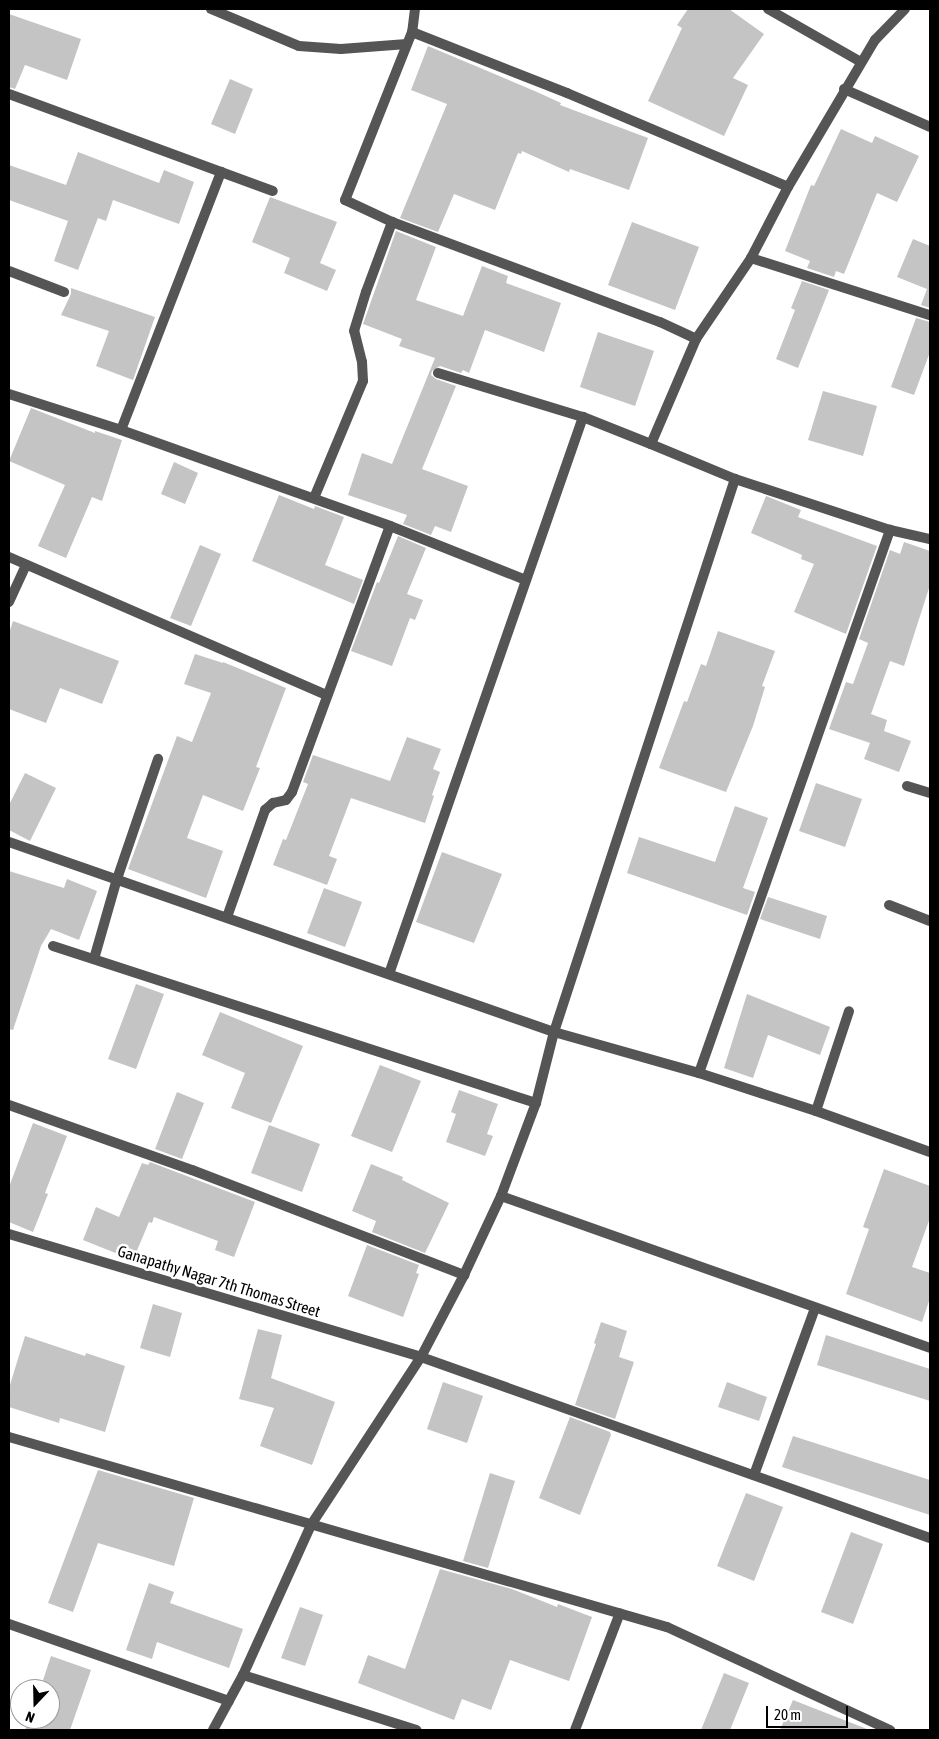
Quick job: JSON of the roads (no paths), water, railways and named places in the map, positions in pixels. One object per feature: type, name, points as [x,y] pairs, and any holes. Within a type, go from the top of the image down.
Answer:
[{"type":"street","points":[[210,9],[299,46],[342,49],[407,44]]},
{"type":"street","points":[[415,9],[412,32],[345,200],[392,222],[660,322],[696,339]]},
{"type":"street","points":[[768,9],[861,62]]},
{"type":"street","points":[[651,444],[696,339],[751,258],[788,188],[861,62],[875,40],[905,9]]},
{"type":"street","points":[[412,32],[568,93],[788,188]]},
{"type":"street","points":[[844,89],[930,128]]},
{"type":"street","points":[[9,94],[273,191]]},
{"type":"street","points":[[121,430],[222,172]]},
{"type":"street","points":[[314,498],[364,381],[362,362],[354,331],[366,292],[392,222]]},
{"type":"street","points":[[751,258],[930,315]]},
{"type":"street","points":[[9,271],[64,292]]},
{"type":"street","points":[[438,373],[582,417],[735,479],[890,530],[930,539]]},
{"type":"street","points":[[9,394],[121,430],[314,498],[526,580]]},
{"type":"street","points":[[389,974],[582,417]]},
{"type":"street","points":[[213,1730],[243,1676],[311,1526],[421,1357],[464,1275],[501,1196],[536,1103],[554,1032],[735,479]]},
{"type":"street","points":[[227,917],[265,810],[273,803],[286,800],[292,792],[390,526]]},
{"type":"street","points":[[699,1074],[890,530]]},
{"type":"street","points":[[9,558],[327,695]]},
{"type":"street","points":[[9,602],[26,565]]},
{"type":"street","points":[[94,959],[117,878],[158,759]]},
{"type":"street","points":[[907,786],[930,793]]},
{"type":"street","points":[[9,842],[117,878],[554,1032],[816,1110],[930,1152]]},
{"type":"street","points":[[889,906],[930,921]]},
{"type":"street","points":[[53,946],[536,1103]]},
{"type":"street","points":[[816,1110],[848,1010]]},
{"type":"street","points":[[9,1105],[192,1170],[464,1275]]},
{"type":"street","points":[[501,1196],[930,1348]]},
{"type":"street","name":"Ganapathy Nagar 7th Thomas Street","points":[[9,1234],[421,1357],[930,1538]]},
{"type":"street","points":[[754,1475],[815,1308]]},
{"type":"street","points":[[9,1437],[311,1526],[667,1627],[890,1730]]},
{"type":"street","points":[[575,1730],[620,1613]]},
{"type":"street","points":[[9,1624],[230,1701]]},
{"type":"street","points":[[243,1676],[416,1730]]}]
